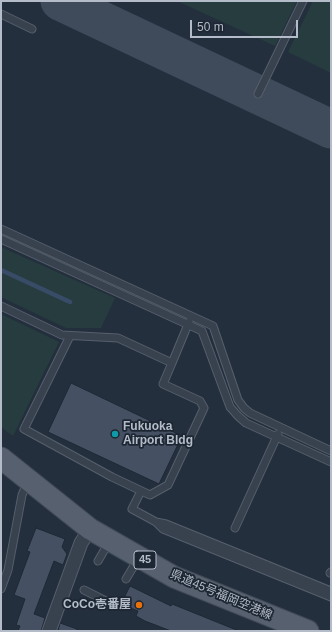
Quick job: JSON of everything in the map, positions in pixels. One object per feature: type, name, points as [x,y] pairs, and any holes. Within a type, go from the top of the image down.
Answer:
[{"type":"main road","name":"県道45号福岡空港線","points":[[1,458],[90,529],[174,577],[308,631]]},
{"type":"street","points":[[49,631],[82,543],[90,529]]},
{"type":"lane","points":[[258,94],[303,1]]},
{"type":"lane","points":[[1,14],[32,29]]},
{"type":"lane","points":[[1,229],[212,326],[238,400],[244,408],[250,413],[331,451]]},
{"type":"lane","points":[[1,239],[202,331],[230,407],[238,416],[246,423],[331,462]]},
{"type":"lane","points":[[1,306],[62,335],[118,338],[172,363]]},
{"type":"lane","points":[[70,336],[24,430],[150,495],[168,485],[204,408],[200,401],[163,384],[190,316]]},
{"type":"lane","points":[[234,528],[281,427]]},
{"type":"lane","points":[[1,589],[8,570],[22,495],[29,480]]},
{"type":"lane","points":[[140,491],[132,509],[156,522],[163,529],[331,596]]},
{"type":"lane","points":[[156,522],[166,524],[331,591]]},
{"type":"lane","points":[[98,561],[110,540]]},
{"type":"lane","points":[[126,579],[139,557]]},
{"type":"lane","points":[[84,590],[114,605]]},
{"type":"green space","points":[[177,1],[297,1],[275,46]]},
{"type":"green space","points":[[313,1],[331,1],[331,73],[288,52]]},
{"type":"green space","points":[[1,247],[115,298],[101,328],[66,328],[1,297]]},
{"type":"green space","points":[[1,314],[59,342],[13,436],[1,427]]},
{"type":"building","name":"Fukuoka Airport Bldg","points":[[71,383],[182,436],[159,484],[48,432]]},
{"type":"building","points":[[36,528],[65,539],[62,547],[67,554],[63,565],[54,561],[34,614],[45,618],[41,631],[18,631],[20,626],[16,625],[25,599],[14,595],[30,552],[27,551]]},
{"type":"building","points":[[130,586],[171,606],[172,604],[239,631],[171,631],[145,621],[136,616],[138,611],[121,604]]},
{"type":"building","points":[[60,623],[77,629],[76,631],[58,631]]},
{"type":"waterway","points":[[1,270],[70,302]]},
{"type":"taxiway","points":[[60,1],[331,129]]},
{"type":"place","name":"Fukuoka Airport Bldg","points":[[115,434]]},
{"type":"place","name":"CoCo壱番屋","points":[[139,605]]}]
